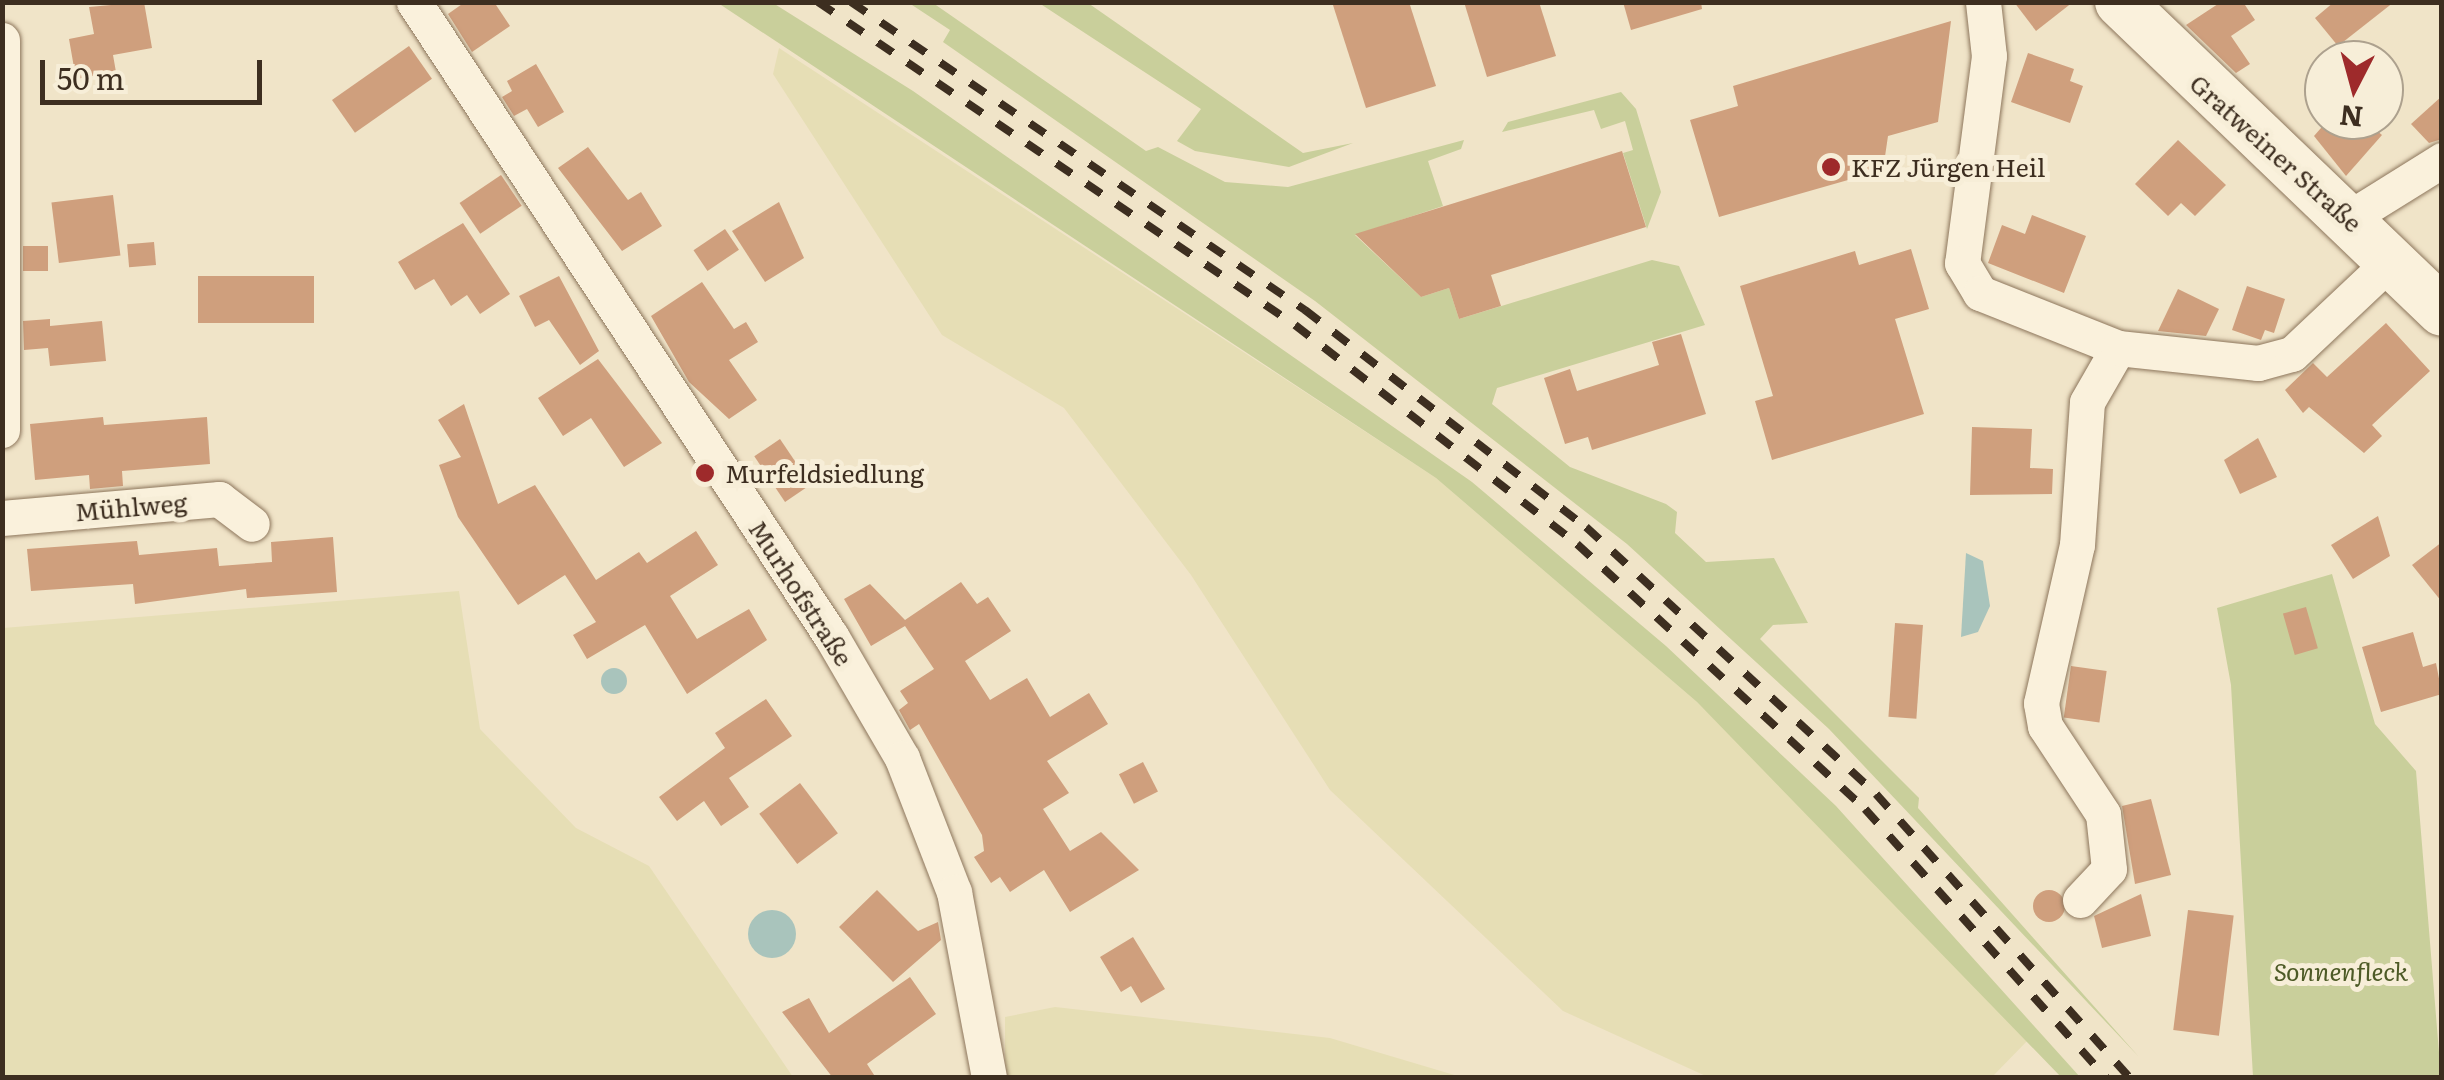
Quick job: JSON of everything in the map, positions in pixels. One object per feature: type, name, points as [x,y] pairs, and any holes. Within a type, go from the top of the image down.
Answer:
[{"type":"main road","name":"Gratweiner Straße","points":[[2120,2],[2242,128],[2394,258],[2442,311]]},
{"type":"street","name":"Murhofstraße","points":[[414,2],[832,636],[902,758],[954,892],[989,1078]]},
{"type":"street","points":[[1983,2],[1989,56],[1962,262],[1980,294],[2118,348],[2258,363],[2292,354],[2394,258]]},
{"type":"street","points":[[2,40],[2,430]]},
{"type":"street","points":[[2349,218],[2442,160]]},
{"type":"street","points":[[2080,900],[2109,869],[2106,828],[2041,704],[2077,545],[2087,402],[2118,348]]},
{"type":"street","name":"Mühlweg","points":[[2,518],[219,500],[252,524]]},
{"type":"shaded area","points":[[779,48],[1436,478],[1697,702],[2030,1038],[1992,1077],[1708,1077],[1563,1011],[1330,790],[1191,575],[1064,408],[942,335],[773,74]]},
{"type":"shaded area","points":[[459,591],[480,729],[576,828],[649,866],[793,1077],[3,1077],[3,628]]},
{"type":"shaded area","points":[[1055,1007],[1330,1038],[1461,1077],[1005,1077],[1005,1017]]},
{"type":"green space","points":[[718,3],[773,3],[913,91],[1472,482],[1666,646],[1836,806],[2080,1077],[2061,1077],[1697,702],[1436,478]]},
{"type":"green space","points":[[909,3],[933,3],[1146,151],[1158,147],[1225,182],[1288,187],[1464,140],[1461,149],[1428,161],[1443,206],[1355,235],[1421,297],[1449,288],[1459,319],[1652,260],[1679,266],[1705,325],[1497,388],[1492,404],[1570,467],[1666,504],[1677,512],[1675,533],[1706,562],[1774,558],[1808,623],[1773,625],[1760,639],[1919,798],[1918,808],[2139,1057],[1829,729],[1627,544],[1315,301],[943,42],[950,30]]},
{"type":"green space","points":[[1039,3],[1088,3],[1303,153],[1353,143],[1289,167],[1195,151],[1177,141],[1201,109]]},
{"type":"green space","points":[[1621,92],[1636,109],[1661,192],[1647,229],[1623,153],[1633,150],[1625,121],[1601,129],[1594,110],[1502,132],[1508,122]]},
{"type":"green space","name":"Sonnenfleck","points":[[2332,574],[2375,724],[2416,771],[2441,1077],[2253,1077],[2231,685],[2217,608]]},
{"type":"water","points":[[1966,553],[1983,561],[1990,606],[1978,632],[1961,637]]},
{"type":"water","points":[[614,668],[623,672],[627,681],[623,690],[614,694],[605,690],[601,681],[605,672]]},
{"type":"water","points":[[772,910],[789,917],[796,934],[789,951],[772,958],[755,951],[748,934],[755,917]]},
{"type":"building","points":[[144,2],[152,48],[113,55],[116,72],[76,79],[69,39],[94,34],[89,7]]},
{"type":"building","points":[[465,2],[494,2],[510,26],[472,52],[448,14]]},
{"type":"building","points":[[1332,2],[1409,2],[1436,86],[1366,108]]},
{"type":"building","points":[[1464,2],[1539,2],[1556,56],[1487,77]]},
{"type":"building","points":[[1623,2],[1701,2],[1702,9],[1631,30]]},
{"type":"building","points":[[2014,2],[2073,2],[2036,31]]},
{"type":"building","points":[[2221,2],[2243,2],[2255,20],[2231,36],[2250,64],[2236,73],[2186,25]]},
{"type":"building","points":[[2334,2],[2394,2],[2346,40],[2333,40],[2315,18]]},
{"type":"building","points":[[1951,21],[1938,122],[1888,136],[1883,170],[1719,217],[1690,120],[1738,106],[1733,86]]},
{"type":"building","points":[[409,46],[432,79],[355,133],[332,100]]},
{"type":"building","points":[[2028,53],[2074,69],[2070,81],[2083,86],[2070,123],[2011,102]]},
{"type":"building","points":[[536,64],[564,112],[538,127],[527,109],[514,116],[502,97],[512,91],[507,81]]},
{"type":"building","points":[[2442,96],[2442,139],[2429,143],[2411,124]]},
{"type":"building","points":[[2178,140],[2226,185],[2195,216],[2181,203],[2168,216],[2135,184]]},
{"type":"building","points":[[2317,140],[2378,140],[2346,176]]},
{"type":"building","points":[[588,147],[628,200],[641,192],[662,226],[622,251],[558,168]]},
{"type":"building","points":[[1622,151],[1646,227],[1491,275],[1501,306],[1459,319],[1449,288],[1421,297],[1355,234]]},
{"type":"building","points":[[501,175],[522,206],[480,234],[460,203]]},
{"type":"building","points":[[113,195],[120,256],[59,263],[51,203]]},
{"type":"building","points":[[779,202],[804,258],[765,282],[732,231]]},
{"type":"building","points":[[2032,215],[2086,236],[2064,293],[1988,263],[2002,225],[2025,234]]},
{"type":"building","points":[[463,223],[510,294],[480,314],[467,295],[451,306],[434,279],[415,290],[398,262]]},
{"type":"building","points":[[725,229],[739,250],[707,271],[693,250]]},
{"type":"building","points":[[154,242],[156,265],[129,267],[127,244]]},
{"type":"building","points":[[23,246],[48,246],[48,271],[23,271]]},
{"type":"building","points":[[1911,249],[1929,309],[1895,319],[1924,414],[1772,460],[1755,401],[1773,396],[1740,286],[1855,251],[1859,265]]},
{"type":"building","points":[[198,276],[314,276],[314,323],[198,323]]},
{"type":"building","points":[[559,276],[599,351],[580,365],[549,320],[535,327],[519,296]]},
{"type":"building","points":[[702,282],[734,329],[746,322],[758,342],[729,360],[757,400],[729,419],[689,382],[651,316]]},
{"type":"building","points":[[2247,286],[2285,299],[2274,333],[2265,330],[2261,340],[2232,330]]},
{"type":"building","points":[[2178,289],[2219,309],[2206,336],[2158,331]]},
{"type":"building","points":[[50,319],[50,326],[102,321],[106,361],[50,366],[48,348],[24,350],[23,321]]},
{"type":"building","points":[[2386,323],[2430,371],[2372,425],[2382,436],[2364,453],[2309,407],[2303,413],[2285,390],[2313,363],[2327,377]]},
{"type":"building","points":[[1681,334],[1706,414],[1592,450],[1588,437],[1565,444],[1544,378],[1570,369],[1577,391],[1659,365],[1652,342]]},
{"type":"building","points":[[598,359],[662,443],[624,467],[591,418],[563,436],[538,398]]},
{"type":"building","points":[[464,404],[498,504],[535,485],[596,580],[639,552],[647,563],[696,531],[718,565],[670,596],[697,639],[749,609],[767,640],[687,694],[645,625],[587,659],[573,635],[596,622],[565,575],[518,605],[458,517],[439,465],[461,457],[438,420]]},
{"type":"building","points":[[103,417],[104,425],[207,417],[210,464],[122,471],[123,486],[90,489],[89,475],[35,480],[30,424]]},
{"type":"building","points":[[1972,427],[2032,429],[2030,468],[2053,469],[2052,494],[1970,495]]},
{"type":"building","points":[[2258,438],[2277,477],[2240,494],[2224,460]]},
{"type":"building","points":[[780,439],[811,485],[785,502],[754,456]]},
{"type":"building","points":[[2378,516],[2390,556],[2353,579],[2331,545]]},
{"type":"building","points":[[333,537],[337,592],[247,598],[246,589],[135,604],[133,584],[31,591],[27,549],[137,541],[139,555],[217,548],[219,566],[272,562],[271,542]]},
{"type":"building","points":[[2442,542],[2442,602],[2412,565]]},
{"type":"building","points":[[961,582],[977,604],[988,597],[1011,631],[965,661],[990,700],[1027,678],[1050,717],[1089,693],[1108,724],[1047,761],[1069,793],[1043,809],[1070,851],[1101,832],[1139,870],[1070,912],[1044,870],[1010,892],[1000,877],[991,883],[974,857],[984,851],[982,835],[919,724],[910,730],[899,710],[908,703],[900,691],[934,669],[905,626],[871,646],[844,599],[870,584],[905,620]]},
{"type":"building","points":[[2306,607],[2318,648],[2295,655],[2283,614]]},
{"type":"building","points":[[1895,623],[1923,625],[1916,719],[1888,717]]},
{"type":"building","points":[[2413,632],[2423,667],[2436,663],[2442,694],[2381,712],[2362,647]]},
{"type":"building","points":[[2071,666],[2107,671],[2099,723],[2064,717]]},
{"type":"building","points":[[766,699],[792,736],[729,778],[749,807],[721,826],[704,801],[677,821],[659,797],[725,748],[715,733]]},
{"type":"building","points":[[1143,762],[1158,791],[1134,804],[1119,774]]},
{"type":"building","points":[[800,783],[838,833],[797,864],[759,814]]},
{"type":"building","points":[[2151,799],[2171,875],[2135,884],[2122,806]]},
{"type":"building","points":[[877,890],[918,931],[938,922],[941,940],[893,982],[839,927]]},
{"type":"building","points":[[2049,890],[2060,895],[2065,906],[2060,917],[2049,922],[2038,917],[2033,906],[2038,895]]},
{"type":"building","points":[[2141,894],[2151,936],[2102,948],[2094,916]]},
{"type":"building","points":[[2188,910],[2234,916],[2219,1036],[2173,1030]]},
{"type":"building","points":[[1133,937],[1165,989],[1141,1003],[1131,986],[1121,992],[1100,957]]},
{"type":"building","points":[[910,977],[936,1014],[867,1064],[876,1078],[833,1078],[782,1012],[809,998],[829,1033]]},
{"type":"railway","points":[[818,2],[1295,325],[1577,544],[1865,809],[2106,1078]]},
{"type":"railway","points":[[851,2],[1305,310],[1586,527],[1876,794],[2130,1078]]},
{"type":"place","name":"KFZ Jürgen Heil","points":[[1831,167]]},
{"type":"place","name":"Murfeldsiedlung","points":[[705,473]]}]
